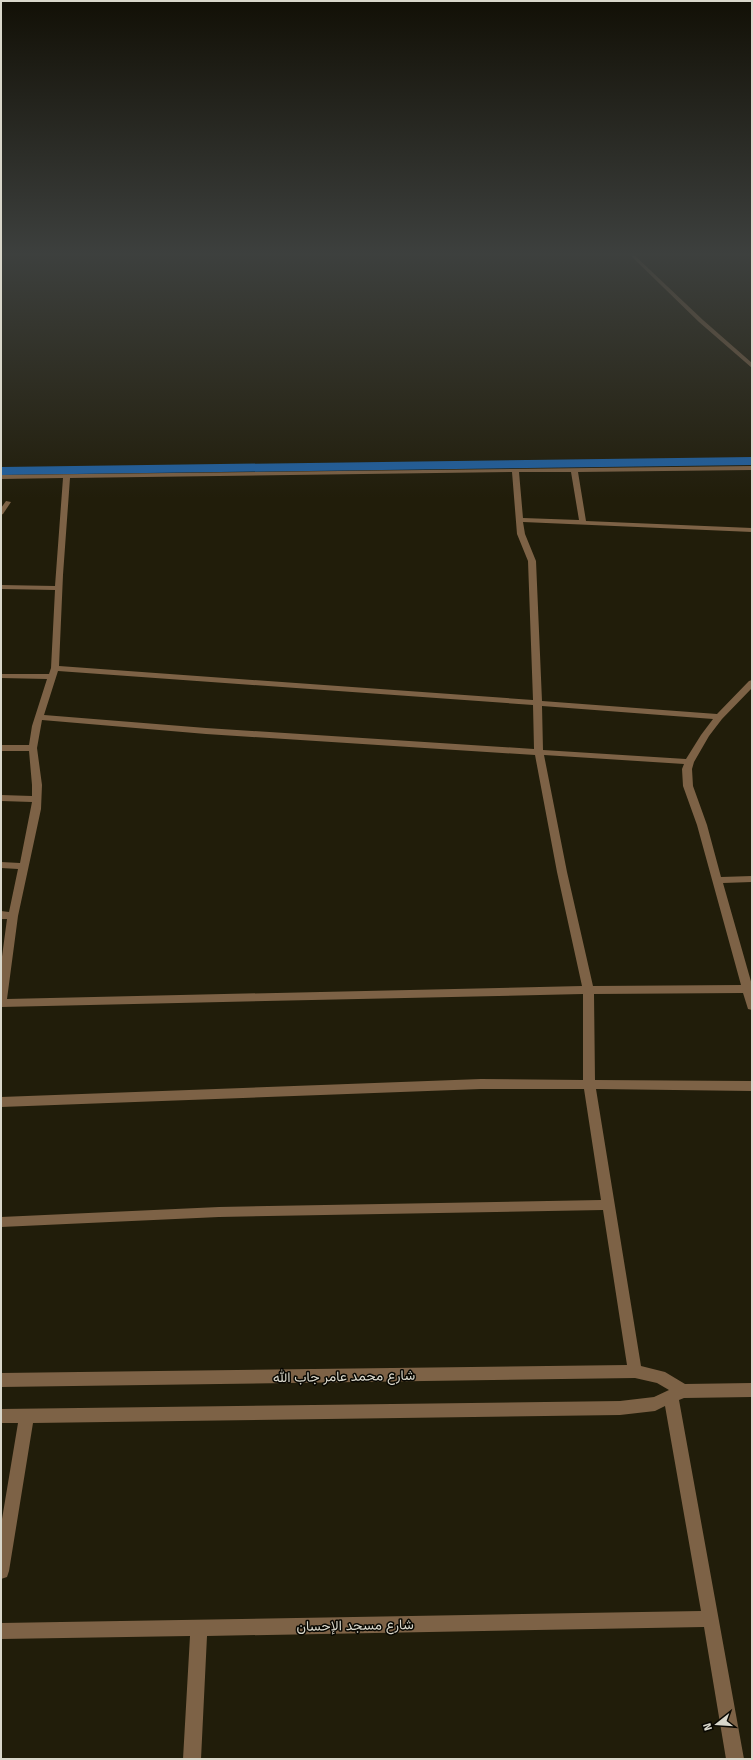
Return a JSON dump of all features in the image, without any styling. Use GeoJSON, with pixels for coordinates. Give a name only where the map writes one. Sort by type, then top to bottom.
{"type":"FeatureCollection","features":[{"type":"Feature","properties":{"kind":"street"},"geometry":{"type":"LineString","coordinates":[[716,334],[752,366]]}},
{"type":"Feature","properties":{"kind":"street"},"geometry":{"type":"LineString","coordinates":[[1,477],[752,468]]}},
{"type":"Feature","properties":{"kind":"street"},"geometry":{"type":"LineString","coordinates":[[515,470],[523,543],[532,562],[539,752],[562,872],[588,990],[590,1058],[589,1084],[635,1371]]}},
{"type":"Feature","properties":{"kind":"street"},"geometry":{"type":"LineString","coordinates":[[574,470],[583,522]]}},
{"type":"Feature","properties":{"kind":"street"},"geometry":{"type":"LineString","coordinates":[[67,476],[58,588],[55,668],[36,726],[33,748],[36,809],[13,916],[1,1003],[588,990],[750,989]]}},
{"type":"Feature","properties":{"kind":"street"},"geometry":{"type":"LineString","coordinates":[[1,513],[8,502]]}},
{"type":"Feature","properties":{"kind":"street"},"geometry":{"type":"LineString","coordinates":[[520,520],[752,530]]}},
{"type":"Feature","properties":{"kind":"street"},"geometry":{"type":"LineString","coordinates":[[1,587],[58,588]]}},
{"type":"Feature","properties":{"kind":"street"},"geometry":{"type":"LineString","coordinates":[[55,668],[335,687],[719,717]]}},
{"type":"Feature","properties":{"kind":"street"},"geometry":{"type":"LineString","coordinates":[[1,676],[51,678]]}},
{"type":"Feature","properties":{"kind":"street"},"geometry":{"type":"LineString","coordinates":[[752,683],[719,717],[705,735],[689,762],[687,769],[688,786],[702,825],[750,989],[752,1006]]}},
{"type":"Feature","properties":{"kind":"street"},"geometry":{"type":"LineString","coordinates":[[38,717],[206,731],[689,762]]}},
{"type":"Feature","properties":{"kind":"street"},"geometry":{"type":"LineString","coordinates":[[1,748],[33,748]]}},
{"type":"Feature","properties":{"kind":"street"},"geometry":{"type":"LineString","coordinates":[[1,798],[36,799]]}},
{"type":"Feature","properties":{"kind":"street"},"geometry":{"type":"LineString","coordinates":[[1,866],[24,866]]}},
{"type":"Feature","properties":{"kind":"street"},"geometry":{"type":"LineString","coordinates":[[718,880],[752,879]]}},
{"type":"Feature","properties":{"kind":"street"},"geometry":{"type":"LineString","coordinates":[[1,915],[13,916]]}},
{"type":"Feature","properties":{"kind":"street"},"geometry":{"type":"LineString","coordinates":[[1,1102],[481,1084],[752,1086]]}},
{"type":"Feature","properties":{"kind":"street"},"geometry":{"type":"LineString","coordinates":[[1,1222],[220,1212],[608,1206]]}},
{"type":"Feature","properties":{"kind":"street","name":"شارع محمد عامر جاب الله"},"geometry":{"type":"LineString","coordinates":[[1,1380],[635,1371],[660,1377],[677,1394]]}},
{"type":"Feature","properties":{"kind":"street"},"geometry":{"type":"LineString","coordinates":[[1,1416],[620,1408],[655,1404],[677,1394],[752,1390]]}},
{"type":"Feature","properties":{"kind":"street"},"geometry":{"type":"LineString","coordinates":[[677,1394],[709,1619],[735,1759]]}},
{"type":"Feature","properties":{"kind":"street"},"geometry":{"type":"LineString","coordinates":[[1,1571],[27,1416]]}},
{"type":"Feature","properties":{"kind":"street","name":"شارع مسجد الإحسان"},"geometry":{"type":"LineString","coordinates":[[1,1631],[709,1619]]}},
{"type":"Feature","properties":{"kind":"street"},"geometry":{"type":"LineString","coordinates":[[192,1759],[199,1628]]}},
{"type":"Feature","properties":{"kind":"waterway"},"geometry":{"type":"LineString","coordinates":[[1,471],[752,461]]}}]}
